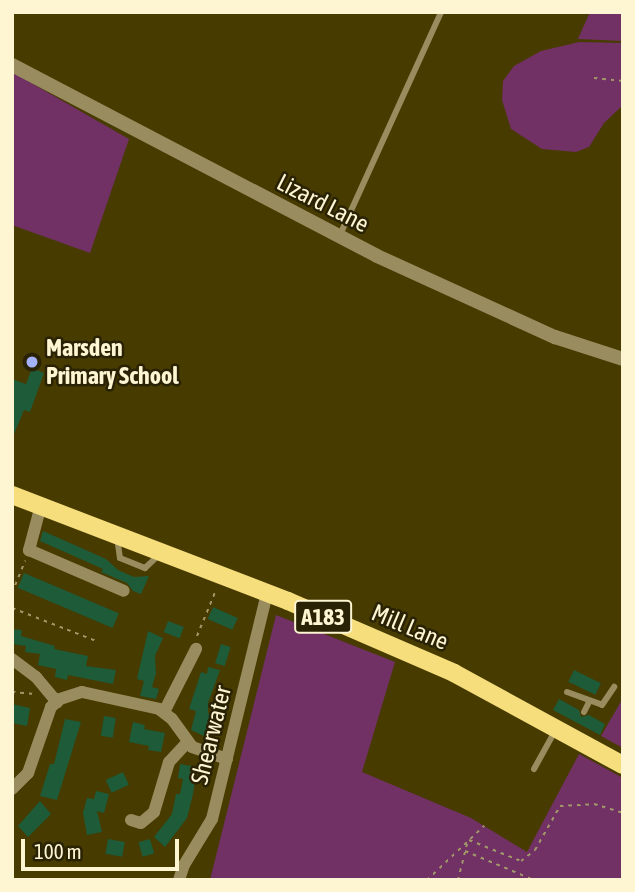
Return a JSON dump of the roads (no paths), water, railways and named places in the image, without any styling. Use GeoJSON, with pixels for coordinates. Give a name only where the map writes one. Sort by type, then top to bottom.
{"type":"FeatureCollection","features":[{"type":"Feature","properties":{"kind":"main road","name":"Mill Lane"},"geometry":{"type":"LineString","coordinates":[[12,495],[267,593],[454,673],[567,732],[623,765]]}},
{"type":"Feature","properties":{"kind":"street","name":"Lizard Lane"},"geometry":{"type":"LineString","coordinates":[[12,65],[340,237],[555,337],[623,359]]}},
{"type":"Feature","properties":{"kind":"street"},"geometry":{"type":"LineString","coordinates":[[41,505],[29,550],[124,591]]}},
{"type":"Feature","properties":{"kind":"street","name":"Shearwater"},"geometry":{"type":"LineString","coordinates":[[179,880],[189,857],[212,819],[267,593]]}},
{"type":"Feature","properties":{"kind":"street"},"geometry":{"type":"LineString","coordinates":[[164,712],[196,649]]}},
{"type":"Feature","properties":{"kind":"street"},"geometry":{"type":"LineString","coordinates":[[12,659],[36,677],[57,702]]}},
{"type":"Feature","properties":{"kind":"street"},"geometry":{"type":"LineString","coordinates":[[12,789],[28,773],[45,718],[57,702],[82,692],[164,712],[187,743],[198,750],[227,758]]}},
{"type":"Feature","properties":{"kind":"street"},"geometry":{"type":"LineString","coordinates":[[131,820],[141,823],[154,812],[169,762],[187,743]]}},
{"type":"Feature","properties":{"kind":"lane"},"geometry":{"type":"LineString","coordinates":[[340,237],[442,12]]}},
{"type":"Feature","properties":{"kind":"lane"},"geometry":{"type":"LineString","coordinates":[[567,692],[602,705],[614,687]]}},
{"type":"Feature","properties":{"kind":"lane"},"geometry":{"type":"LineString","coordinates":[[584,712],[589,702]]}},
{"type":"Feature","properties":{"kind":"lane"},"geometry":{"type":"LineString","coordinates":[[534,769],[567,732]]}},
{"type":"Feature","properties":{"kind":"place","name":"Marsden Primary School"},"geometry":{"type":"Point","coordinates":[32,362]}}]}
